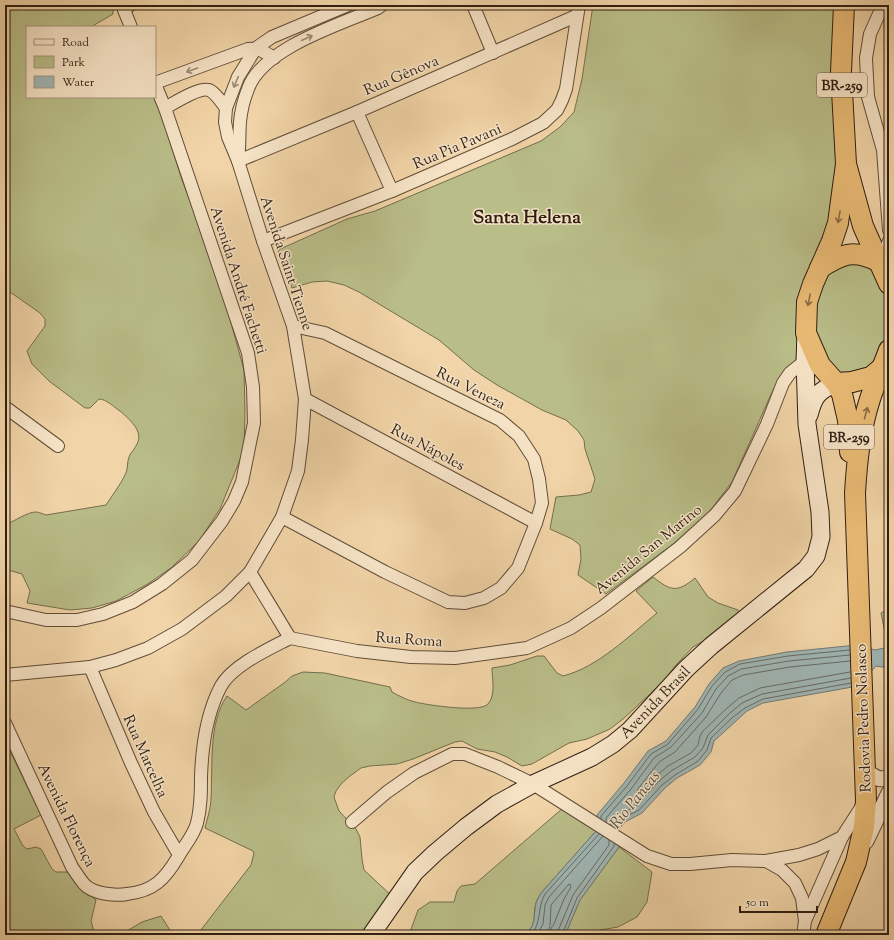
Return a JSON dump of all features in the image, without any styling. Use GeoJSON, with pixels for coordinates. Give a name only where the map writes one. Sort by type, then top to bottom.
{"type":"FeatureCollection","features":[{"type":"Feature","properties":{"kind":"highway","name":"BR-259"},"geometry":{"type":"LineString","coordinates":[[820,268],[838,223],[846,164],[841,72],[844,5]]}},
{"type":"Feature","properties":{"kind":"highway","name":"BR-259"},"geometry":{"type":"LineString","coordinates":[[846,164],[863,226],[889,284]]}},
{"type":"Feature","properties":{"kind":"highway"},"geometry":{"type":"LineString","coordinates":[[820,268],[847,254],[869,256],[878,261]]}},
{"type":"Feature","properties":{"kind":"highway","name":"Rodovia Pedro Nolasco"},"geometry":{"type":"LineString","coordinates":[[820,268],[807,302],[806,333],[820,365],[836,383],[842,394],[848,420],[855,493],[866,800],[864,827],[856,862],[826,935]]}},
{"type":"Feature","properties":{"kind":"highway"},"geometry":{"type":"LineString","coordinates":[[836,383],[852,382],[871,377],[886,359]]}},
{"type":"Feature","properties":{"kind":"highway","name":"Rodovia Pedro Nolasco"},"geometry":{"type":"LineString","coordinates":[[855,493],[861,432],[870,398],[886,359]]}},
{"type":"Feature","properties":{"kind":"main road","name":"Avenida Brasil"},"geometry":{"type":"LineString","coordinates":[[371,935],[415,872],[435,853],[497,804],[533,784],[592,757],[613,744],[630,730],[686,669],[806,570],[816,556],[821,537],[820,512],[807,424],[805,361],[806,333]]}},
{"type":"Feature","properties":{"kind":"main road","name":"Avenida Brasil"},"geometry":{"type":"LineString","coordinates":[[807,424],[813,401],[817,394],[836,383]]}},
{"type":"Feature","properties":{"kind":"street"},"geometry":{"type":"LineString","coordinates":[[156,84],[235,54],[256,48],[272,37],[348,5]]}},
{"type":"Feature","properties":{"kind":"street","name":"Avenida Saint Tienne"},"geometry":{"type":"LineString","coordinates":[[238,161],[240,122],[248,87],[256,74],[274,58],[293,45],[382,5]]}},
{"type":"Feature","properties":{"kind":"street"},"geometry":{"type":"LineString","coordinates":[[473,5],[494,53]]}},
{"type":"Feature","properties":{"kind":"street"},"geometry":{"type":"LineString","coordinates":[[883,5],[870,34],[866,58],[868,96],[883,150],[889,230]]}},
{"type":"Feature","properties":{"kind":"street"},"geometry":{"type":"LineString","coordinates":[[127,8],[131,26]]}},
{"type":"Feature","properties":{"kind":"street","name":"Rua Gênova"},"geometry":{"type":"LineString","coordinates":[[238,161],[494,53],[577,11]]}},
{"type":"Feature","properties":{"kind":"street","name":"Rua Pia Pavani"},"geometry":{"type":"LineString","coordinates":[[263,241],[392,191],[512,139],[543,123],[557,110],[566,89],[577,11]]}},
{"type":"Feature","properties":{"kind":"street"},"geometry":{"type":"LineString","coordinates":[[256,48],[274,58]]}},
{"type":"Feature","properties":{"kind":"street","name":"Avenida Saint Tienne"},"geometry":{"type":"LineString","coordinates":[[5,675],[90,667],[116,660],[148,648],[182,629],[226,596],[250,572],[282,517],[298,471],[305,399],[293,326],[263,241],[238,161],[228,137],[225,122],[226,108],[238,77],[256,48]]}},
{"type":"Feature","properties":{"kind":"street","name":"Avenida André Fachetti"},"geometry":{"type":"LineString","coordinates":[[5,611],[46,620],[77,620],[102,614],[133,602],[162,584],[192,560],[222,521],[234,501],[242,482],[254,424],[253,387],[248,353],[165,108],[156,86]]}},
{"type":"Feature","properties":{"kind":"street"},"geometry":{"type":"LineString","coordinates":[[165,108],[202,90],[210,90],[226,108]]}},
{"type":"Feature","properties":{"kind":"street"},"geometry":{"type":"LineString","coordinates":[[357,112],[392,191]]}},
{"type":"Feature","properties":{"kind":"street"},"geometry":{"type":"LineString","coordinates":[[878,261],[887,248],[889,241]]}},
{"type":"Feature","properties":{"kind":"street","name":"Rua Veneza"},"geometry":{"type":"LineString","coordinates":[[282,517],[399,579],[448,602],[465,603],[484,598],[501,588],[518,568],[536,523],[542,503],[539,479],[534,459],[519,436],[500,420],[324,333],[293,326]]}},
{"type":"Feature","properties":{"kind":"street","name":"Avenida San Marino"},"geometry":{"type":"LineString","coordinates":[[527,648],[571,628],[601,608],[680,547],[715,515],[735,491],[767,424],[783,383],[790,373],[805,361]]}},
{"type":"Feature","properties":{"kind":"street","name":"Rua Nápoles"},"geometry":{"type":"LineString","coordinates":[[305,399],[536,523]]}},
{"type":"Feature","properties":{"kind":"street"},"geometry":{"type":"LineString","coordinates":[[5,407],[58,446]]}},
{"type":"Feature","properties":{"kind":"street"},"geometry":{"type":"LineString","coordinates":[[250,572],[290,638]]}},
{"type":"Feature","properties":{"kind":"street","name":"Rua Roma"},"geometry":{"type":"LineString","coordinates":[[290,638],[357,651],[412,657],[455,658],[527,648]]}},
{"type":"Feature","properties":{"kind":"street","name":"Avenida Florença"},"geometry":{"type":"LineString","coordinates":[[5,723],[72,867],[85,885],[100,893],[120,895],[139,893],[160,882],[171,868],[197,824],[201,804],[201,777],[204,740],[211,709],[222,685],[238,667],[290,638]]}},
{"type":"Feature","properties":{"kind":"street","name":"Rua Marcelha"},"geometry":{"type":"LineString","coordinates":[[90,667],[154,812],[179,855]]}},
{"type":"Feature","properties":{"kind":"street"},"geometry":{"type":"LineString","coordinates":[[352,822],[387,792],[414,773],[452,754],[465,754],[498,767],[533,784],[646,856],[671,864],[690,864],[732,860],[766,861],[799,855],[818,849],[842,837]]}},
{"type":"Feature","properties":{"kind":"street"},"geometry":{"type":"LineString","coordinates":[[865,771],[878,779],[889,777]]}},
{"type":"Feature","properties":{"kind":"street"},"geometry":{"type":"LineString","coordinates":[[856,862],[889,792]]}},
{"type":"Feature","properties":{"kind":"street"},"geometry":{"type":"LineString","coordinates":[[805,921],[842,837],[866,800]]}},
{"type":"Feature","properties":{"kind":"street"},"geometry":{"type":"LineString","coordinates":[[766,861],[782,870],[795,883],[802,898],[805,921],[803,935]]}},
{"type":"Feature","properties":{"kind":"green space"},"geometry":{"type":"Polygon","coordinates":[[[5,5],[113,5],[113,14],[93,26],[26,26],[26,98],[156,98],[182,180],[217,272],[244,370],[245,413],[244,450],[220,509],[199,541],[171,568],[146,585],[116,601],[92,608],[70,610],[27,603],[30,591],[22,574],[5,569],[5,524],[32,512],[46,515],[106,505],[127,471],[128,461],[139,439],[139,434],[124,414],[104,400],[99,399],[90,408],[85,408],[49,381],[32,364],[27,351],[45,326],[45,319],[40,313],[10,292],[5,291],[5,5]]]}},
{"type":"Feature","properties":{"kind":"green space"},"geometry":{"type":"Polygon","coordinates":[[[593,5],[836,5],[836,147],[834,220],[805,355],[789,368],[773,390],[732,482],[709,512],[673,544],[606,594],[578,575],[581,559],[580,545],[572,539],[550,529],[556,497],[579,495],[591,492],[595,479],[585,449],[584,440],[578,431],[566,420],[542,410],[497,385],[474,370],[439,340],[359,292],[344,285],[327,281],[312,282],[292,288],[278,250],[347,219],[375,211],[541,141],[560,127],[574,112],[582,79],[593,5]]]}},
{"type":"Feature","properties":{"kind":"green space"},"geometry":{"type":"Polygon","coordinates":[[[849,257],[871,267],[884,291],[888,321],[885,347],[866,371],[850,380],[832,373],[813,323],[816,290],[827,267],[849,257]]]}},
{"type":"Feature","properties":{"kind":"green space"},"geometry":{"type":"Polygon","coordinates":[[[653,577],[665,585],[674,588],[679,588],[695,578],[708,597],[718,603],[738,610],[739,613],[730,626],[693,647],[675,666],[663,682],[610,729],[587,739],[569,743],[532,764],[522,766],[495,752],[477,749],[462,741],[455,742],[397,764],[361,768],[341,784],[334,797],[339,811],[356,829],[360,837],[364,870],[393,897],[364,935],[197,935],[251,865],[254,853],[253,851],[205,828],[211,802],[214,732],[221,707],[227,696],[246,710],[292,676],[303,672],[325,673],[390,687],[392,692],[397,695],[421,703],[453,708],[483,707],[488,704],[492,696],[492,668],[510,665],[537,656],[544,656],[557,673],[563,676],[589,666],[613,650],[657,613],[636,591],[653,577]]]}},
{"type":"Feature","properties":{"kind":"green space"},"geometry":{"type":"Polygon","coordinates":[[[889,609],[889,647],[888,647],[881,613],[889,609]]]}},
{"type":"Feature","properties":{"kind":"green space"},"geometry":{"type":"Polygon","coordinates":[[[5,741],[41,815],[14,829],[23,846],[27,849],[36,847],[41,849],[52,869],[56,872],[70,872],[83,889],[96,900],[91,921],[95,935],[5,935],[5,741]]]}},
{"type":"Feature","properties":{"kind":"green space"},"geometry":{"type":"Polygon","coordinates":[[[563,808],[596,831],[542,892],[536,903],[532,926],[525,935],[409,935],[418,910],[430,902],[454,902],[457,891],[461,886],[475,884],[563,808]]]}},
{"type":"Feature","properties":{"kind":"green space"},"geometry":{"type":"Polygon","coordinates":[[[619,847],[652,872],[647,902],[637,917],[618,927],[600,930],[592,935],[565,935],[580,900],[619,847]]]}},
{"type":"Feature","properties":{"kind":"green space"},"geometry":{"type":"Polygon","coordinates":[[[161,916],[173,935],[120,935],[142,922],[161,916]]]}},
{"type":"Feature","properties":{"kind":"water","name":"Rio Pancas"},"geometry":{"type":"Polygon","coordinates":[[[857,645],[875,650],[889,647],[889,668],[876,666],[858,686],[763,703],[747,711],[714,741],[711,752],[700,765],[677,778],[665,788],[642,813],[625,822],[618,830],[619,847],[580,900],[565,935],[525,935],[533,924],[536,903],[542,892],[596,831],[597,815],[648,751],[666,741],[695,707],[709,684],[723,668],[739,661],[787,652],[857,645]]]}},
{"type":"Feature","properties":{"kind":"district","name":"Santa Helena"},"geometry":{"type":"Point","coordinates":[527,216]}}]}
